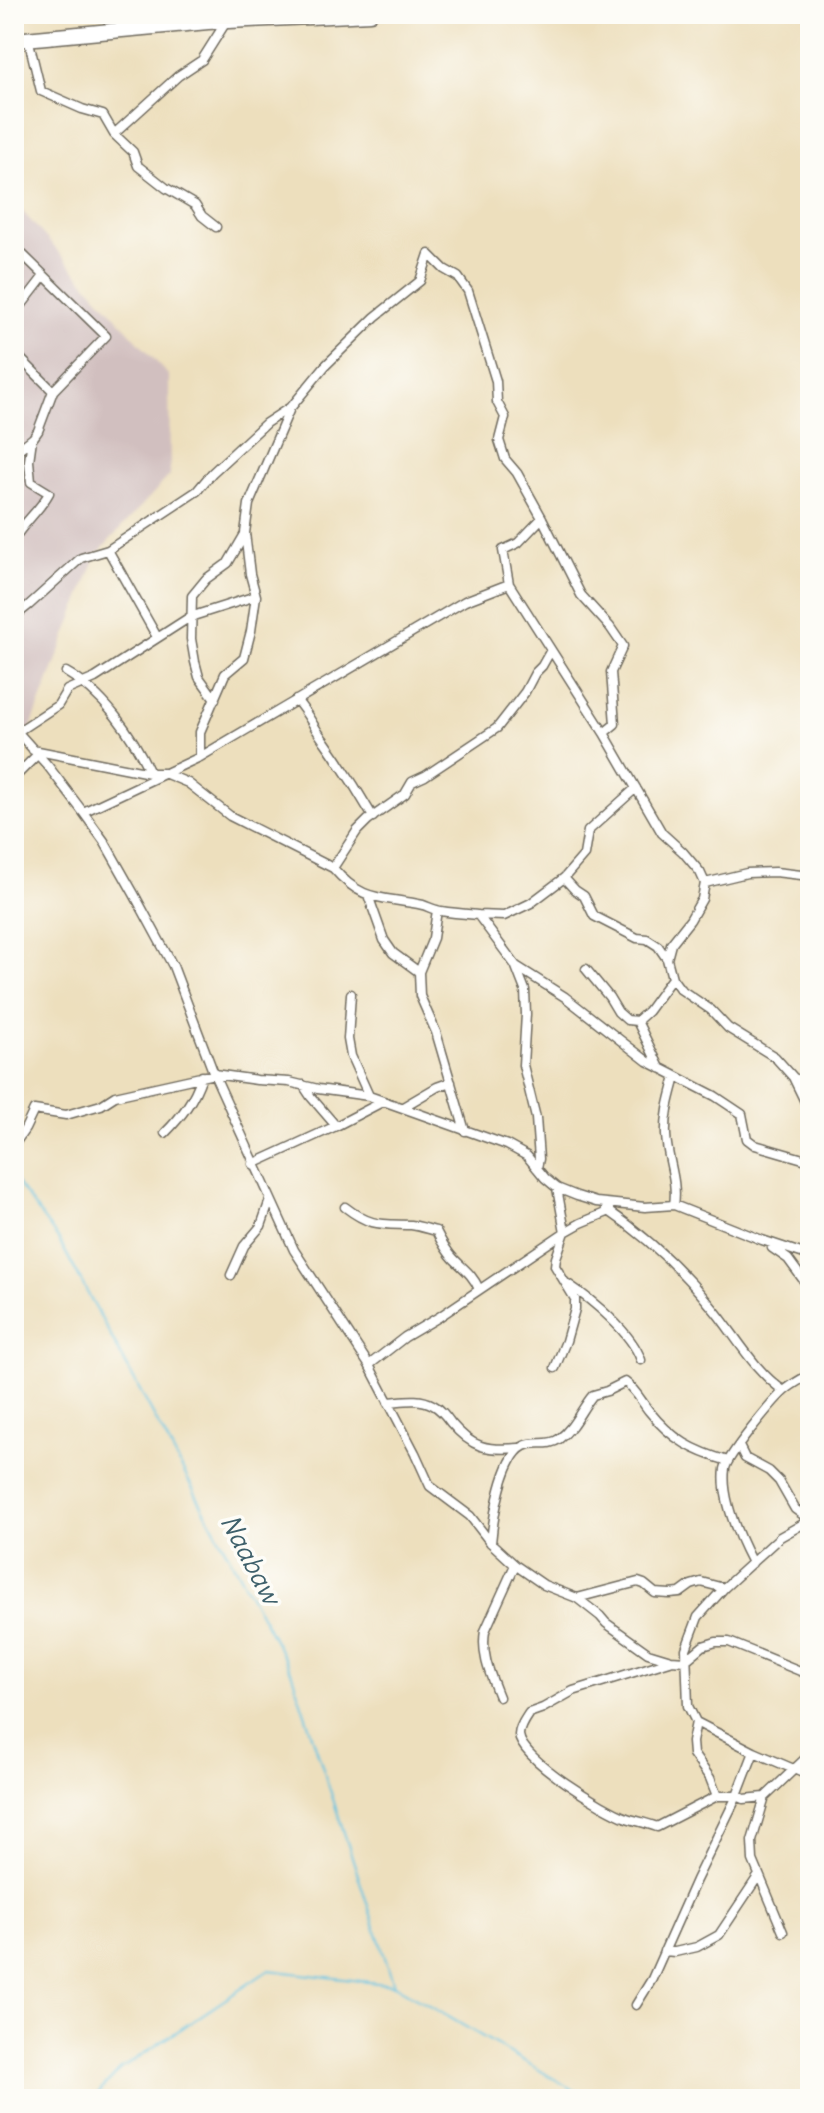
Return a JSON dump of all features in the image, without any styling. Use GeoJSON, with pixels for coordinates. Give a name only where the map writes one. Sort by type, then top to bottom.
{"type":"FeatureCollection","features":[{"type":"Feature","properties":{"kind":"highway"},"geometry":{"type":"LineString","coordinates":[[21,39],[370,14]]}},
{"type":"Feature","properties":{"kind":"street"},"geometry":{"type":"LineString","coordinates":[[114,134],[178,76],[202,60],[226,22]]}},
{"type":"Feature","properties":{"kind":"street"},"geometry":{"type":"LineString","coordinates":[[21,39],[41,91],[103,115],[114,134],[133,152],[138,166],[195,205],[202,216],[216,227]]}},
{"type":"Feature","properties":{"kind":"street"},"geometry":{"type":"LineString","coordinates":[[14,246],[106,336],[53,391],[38,431],[14,453]]}},
{"type":"Feature","properties":{"kind":"street"},"geometry":{"type":"LineString","coordinates":[[200,757],[200,732],[225,674],[244,658],[256,596],[245,533],[249,504],[292,406],[325,366],[375,317],[420,281],[429,254],[444,269],[458,277],[468,291],[496,381],[497,402],[505,417],[499,440],[505,459],[517,473],[581,595],[623,646],[611,672],[615,724],[604,733]]}},
{"type":"Feature","properties":{"kind":"street"},"geometry":{"type":"LineString","coordinates":[[14,315],[44,276]]}},
{"type":"Feature","properties":{"kind":"street"},"geometry":{"type":"LineString","coordinates":[[14,352],[53,391]]}},
{"type":"Feature","properties":{"kind":"street"},"geometry":{"type":"LineString","coordinates":[[14,617],[81,558],[108,550],[186,500],[266,423],[292,406]]}},
{"type":"Feature","properties":{"kind":"street"},"geometry":{"type":"LineString","coordinates":[[14,539],[49,493],[31,482],[29,461],[33,438]]}},
{"type":"Feature","properties":{"kind":"street"},"geometry":{"type":"LineString","coordinates":[[542,518],[518,543],[503,550],[509,584],[604,733],[662,833],[683,852],[705,883],[702,899],[671,944],[667,959]]}},
{"type":"Feature","properties":{"kind":"street"},"geometry":{"type":"LineString","coordinates":[[215,699],[199,677],[195,662],[191,639],[192,596],[206,579],[228,563],[245,533]]}},
{"type":"Feature","properties":{"kind":"street"},"geometry":{"type":"LineString","coordinates":[[108,550],[157,637]]}},
{"type":"Feature","properties":{"kind":"street"},"geometry":{"type":"LineString","coordinates":[[83,812],[200,757],[465,601],[509,584]]}},
{"type":"Feature","properties":{"kind":"street"},"geometry":{"type":"LineString","coordinates":[[256,596],[192,616],[95,678],[67,690],[58,705],[16,730],[104,841],[173,966],[214,1074],[294,1250],[369,1365],[430,1486],[470,1516],[491,1543],[515,1565],[544,1585],[577,1598],[648,1653],[685,1661],[703,1646],[729,1642],[810,1675]]}},
{"type":"Feature","properties":{"kind":"street"},"geometry":{"type":"LineString","coordinates":[[333,868],[357,831],[405,794],[412,782],[497,728],[525,692],[551,650]]}},
{"type":"Feature","properties":{"kind":"street"},"geometry":{"type":"LineString","coordinates":[[66,672],[84,682],[119,721],[150,773]]}},
{"type":"Feature","properties":{"kind":"street"},"geometry":{"type":"LineString","coordinates":[[296,700],[307,712],[373,817]]}},
{"type":"Feature","properties":{"kind":"street"},"geometry":{"type":"LineString","coordinates":[[35,753],[164,773],[188,783],[238,821],[333,868],[345,882],[368,895],[437,910],[478,915],[504,916],[531,903],[564,878],[584,855],[588,831],[636,788]]}},
{"type":"Feature","properties":{"kind":"street"},"geometry":{"type":"LineString","coordinates":[[14,778],[35,753]]}},
{"type":"Feature","properties":{"kind":"street"},"geometry":{"type":"LineString","coordinates":[[705,883],[747,873],[810,876]]}},
{"type":"Feature","properties":{"kind":"street"},"geometry":{"type":"LineString","coordinates":[[564,878],[584,896],[594,916],[658,946],[680,989],[711,1010],[728,1028],[775,1057],[810,1090]]}},
{"type":"Feature","properties":{"kind":"street"},"geometry":{"type":"LineString","coordinates":[[368,895],[384,940],[393,953],[419,972]]}},
{"type":"Feature","properties":{"kind":"street"},"geometry":{"type":"LineString","coordinates":[[437,910],[433,938],[419,972],[420,996],[436,1032],[465,1131]]}},
{"type":"Feature","properties":{"kind":"street"},"geometry":{"type":"LineString","coordinates":[[478,915],[516,966],[525,990],[523,1065],[536,1118],[537,1168]]}},
{"type":"Feature","properties":{"kind":"street"},"geometry":{"type":"LineString","coordinates":[[516,966],[565,997],[647,1061],[715,1096],[742,1114],[747,1139],[755,1145],[810,1161]]}},
{"type":"Feature","properties":{"kind":"street"},"geometry":{"type":"LineString","coordinates":[[586,969],[627,1020],[637,1021],[648,1011],[672,978]]}},
{"type":"Feature","properties":{"kind":"street"},"geometry":{"type":"LineString","coordinates":[[351,994],[348,1039],[351,1056],[369,1096]]}},
{"type":"Feature","properties":{"kind":"street"},"geometry":{"type":"LineString","coordinates":[[637,1021],[660,1069]]}},
{"type":"Feature","properties":{"kind":"street"},"geometry":{"type":"LineString","coordinates":[[14,1145],[34,1110],[66,1115],[101,1105],[115,1096],[214,1074],[369,1096],[518,1150],[557,1188],[596,1202],[610,1211],[655,1246],[711,1306],[755,1363],[784,1391]]}},
{"type":"Feature","properties":{"kind":"street"},"geometry":{"type":"LineString","coordinates":[[165,1133],[182,1116],[196,1094],[202,1076]]}},
{"type":"Feature","properties":{"kind":"street"},"geometry":{"type":"LineString","coordinates":[[674,1205],[677,1190],[666,1138],[667,1117],[676,1077]]}},
{"type":"Feature","properties":{"kind":"street"},"geometry":{"type":"LineString","coordinates":[[793,1077],[810,1112]]}},
{"type":"Feature","properties":{"kind":"street"},"geometry":{"type":"LineString","coordinates":[[403,1107],[451,1082]]}},
{"type":"Feature","properties":{"kind":"street"},"geometry":{"type":"LineString","coordinates":[[303,1085],[336,1126]]}},
{"type":"Feature","properties":{"kind":"street"},"geometry":{"type":"LineString","coordinates":[[253,1164],[384,1101]]}},
{"type":"Feature","properties":{"kind":"street"},"geometry":{"type":"LineString","coordinates":[[555,1368],[575,1309],[571,1290],[555,1266],[565,1232],[557,1188]]}},
{"type":"Feature","properties":{"kind":"street"},"geometry":{"type":"LineString","coordinates":[[231,1275],[244,1246],[261,1226],[270,1200]]}},
{"type":"Feature","properties":{"kind":"street"},"geometry":{"type":"LineString","coordinates":[[596,1202],[645,1207],[674,1205],[810,1256]]}},
{"type":"Feature","properties":{"kind":"street"},"geometry":{"type":"LineString","coordinates":[[345,1207],[375,1224],[412,1225],[436,1231],[442,1244],[473,1277],[479,1289]]}},
{"type":"Feature","properties":{"kind":"street"},"geometry":{"type":"LineString","coordinates":[[369,1365],[405,1337],[565,1232],[610,1211]]}},
{"type":"Feature","properties":{"kind":"street"},"geometry":{"type":"LineString","coordinates":[[762,1240],[788,1259],[810,1289]]}},
{"type":"Feature","properties":{"kind":"street"},"geometry":{"type":"LineString","coordinates":[[564,1281],[625,1334],[641,1360]]}},
{"type":"Feature","properties":{"kind":"street"},"geometry":{"type":"LineString","coordinates":[[752,1563],[739,1538],[728,1499],[725,1474],[728,1461],[784,1391],[810,1374]]}},
{"type":"Feature","properties":{"kind":"street"},"geometry":{"type":"LineString","coordinates":[[388,1402],[417,1400],[431,1403],[469,1441],[498,1450],[519,1448],[531,1442],[547,1444],[556,1441],[568,1431],[593,1395],[625,1382],[650,1412],[682,1442],[699,1452],[728,1461]]}},
{"type":"Feature","properties":{"kind":"street"},"geometry":{"type":"LineString","coordinates":[[739,1446],[745,1458],[769,1471],[779,1481],[795,1509],[810,1520],[780,1537],[724,1588],[698,1617],[686,1649],[688,1706],[696,1722],[810,1776]]}},
{"type":"Feature","properties":{"kind":"street"},"geometry":{"type":"LineString","coordinates":[[491,1543],[503,1483],[519,1448]]}},
{"type":"Feature","properties":{"kind":"street"},"geometry":{"type":"LineString","coordinates":[[499,1697],[484,1659],[483,1642],[515,1565]]}},
{"type":"Feature","properties":{"kind":"street"},"geometry":{"type":"LineString","coordinates":[[577,1598],[638,1582],[655,1593],[680,1593],[701,1582],[724,1588]]}},
{"type":"Feature","properties":{"kind":"street"},"geometry":{"type":"LineString","coordinates":[[671,1660],[573,1691],[529,1713],[521,1726],[519,1735],[522,1742],[549,1771],[595,1801],[627,1818],[657,1827],[717,1796],[744,1799],[765,1797]]}},
{"type":"Feature","properties":{"kind":"street"},"geometry":{"type":"LineString","coordinates":[[696,1722],[693,1754],[710,1778],[717,1796]]}},
{"type":"Feature","properties":{"kind":"street"},"geometry":{"type":"LineString","coordinates":[[783,1932],[753,1860],[752,1841],[765,1797],[807,1757],[810,1750]]}},
{"type":"Feature","properties":{"kind":"street"},"geometry":{"type":"LineString","coordinates":[[636,2005],[652,1979],[737,1796],[754,1752]]}},
{"type":"Feature","properties":{"kind":"street"},"geometry":{"type":"LineString","coordinates":[[794,1768],[810,1768]]}},
{"type":"Feature","properties":{"kind":"street"},"geometry":{"type":"LineString","coordinates":[[664,1951],[697,1947],[719,1935],[759,1875]]}},
{"type":"Feature","properties":{"kind":"shaded area"},"geometry":{"type":"Polygon","coordinates":[[[14,202],[169,376],[170,475],[97,554],[14,772],[14,202]]]}},
{"type":"Feature","properties":{"kind":"waterway","name":"Naabaw"},"geometry":{"type":"LineString","coordinates":[[14,1179],[59,1240],[291,1671],[394,1985]]}},
{"type":"Feature","properties":{"kind":"waterway"},"geometry":{"type":"LineString","coordinates":[[93,2099],[121,2069],[269,1970],[394,1985],[589,2099]]}}]}
